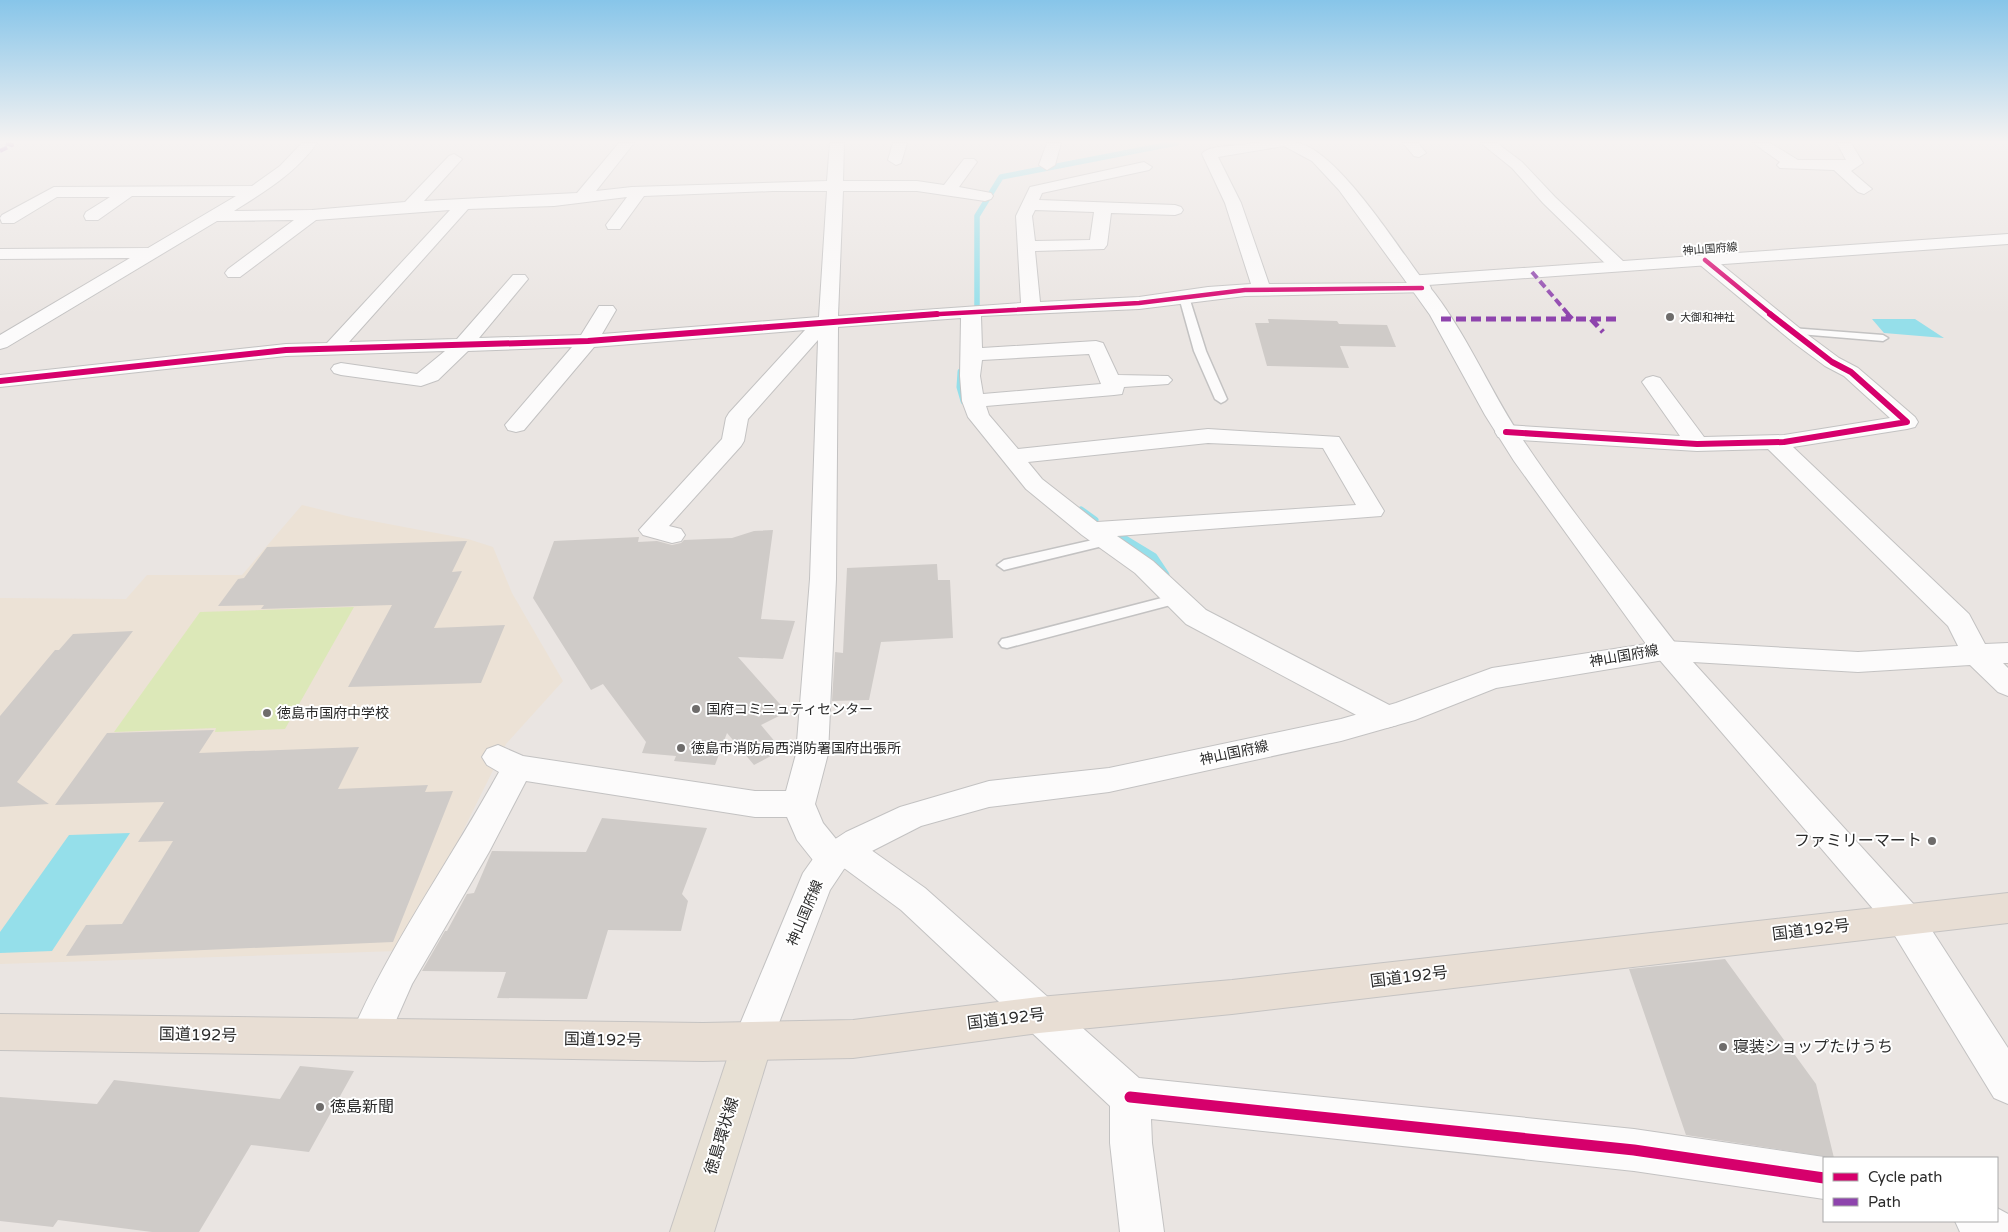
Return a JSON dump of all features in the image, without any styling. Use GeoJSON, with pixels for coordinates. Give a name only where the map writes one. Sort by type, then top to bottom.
{"type":"FeatureCollection","features":[{"type":"Feature","properties":{"kind":"highway","name":"国道192号"},"geometry":{"type":"LineString","coordinates":[[0,1032],[753,1041],[853,1039],[1039,1015],[1232,997],[2008,908]]}},
{"type":"Feature","properties":{"kind":"main road","name":"徳島環状線"},"geometry":{"type":"LineString","coordinates":[[692,1232],[753,1041]]}},
{"type":"Feature","properties":{"kind":"street"},"geometry":{"type":"LineString","coordinates":[[8,219],[40,200]]}},
{"type":"Feature","properties":{"kind":"street"},"geometry":{"type":"LineString","coordinates":[[92,216],[115,200]]}},
{"type":"Feature","properties":{"kind":"street"},"geometry":{"type":"LineString","coordinates":[[0,343],[241,200]]}},
{"type":"Feature","properties":{"kind":"street"},"geometry":{"type":"LineString","coordinates":[[409,207],[415,200]]}},
{"type":"Feature","properties":{"kind":"street"},"geometry":{"type":"LineString","coordinates":[[215,216],[312,215],[409,207],[462,206],[545,200]]}},
{"type":"Feature","properties":{"kind":"street"},"geometry":{"type":"LineString","coordinates":[[614,225],[633,200]]}},
{"type":"Feature","properties":{"kind":"street"},"geometry":{"type":"LineString","coordinates":[[834,200],[828,322],[822,598],[812,754],[799,804],[809,830],[839,854],[913,900],[1130,1097],[1634,1150],[1823,1178]]}},
{"type":"Feature","properties":{"kind":"street"},"geometry":{"type":"LineString","coordinates":[[1031,200],[1024,216],[1031,308]]}},
{"type":"Feature","properties":{"kind":"street"},"geometry":{"type":"LineString","coordinates":[[1232,200],[1240,220],[1262,290]]}},
{"type":"Feature","properties":{"kind":"street"},"geometry":{"type":"LineString","coordinates":[[1355,200],[1418,284]]}},
{"type":"Feature","properties":{"kind":"street"},"geometry":{"type":"LineString","coordinates":[[1550,200],[1618,266]]}},
{"type":"Feature","properties":{"kind":"street"},"geometry":{"type":"LineString","coordinates":[[1029,205],[1175,210]]}},
{"type":"Feature","properties":{"kind":"street"},"geometry":{"type":"LineString","coordinates":[[333,348],[462,206]]}},
{"type":"Feature","properties":{"kind":"street"},"geometry":{"type":"LineString","coordinates":[[1026,246],[1098,245],[1103,207]]}},
{"type":"Feature","properties":{"kind":"street"},"geometry":{"type":"LineString","coordinates":[[234,273],[312,215]]}},
{"type":"Feature","properties":{"kind":"street","name":"神山国府線"},"geometry":{"type":"LineString","coordinates":[[753,1041],[816,883],[839,854],[912,816],[989,794],[1109,780],[1341,730],[1386,717],[1492,678],[1666,651],[1568,521],[1506,432],[1418,284],[1618,266],[2008,239]]}},
{"type":"Feature","properties":{"kind":"street"},"geometry":{"type":"LineString","coordinates":[[0,254],[53,249],[153,253]]}},
{"type":"Feature","properties":{"kind":"street"},"geometry":{"type":"LineString","coordinates":[[230,253],[257,256]]}},
{"type":"Feature","properties":{"kind":"street"},"geometry":{"type":"LineString","coordinates":[[1506,432],[1697,444],[1774,442],[1907,422],[1851,372],[1832,362],[1791,331],[1705,260]]}},
{"type":"Feature","properties":{"kind":"street"},"geometry":{"type":"LineString","coordinates":[[341,369],[420,380],[433,373],[462,344],[519,279]]}},
{"type":"Feature","properties":{"kind":"street"},"geometry":{"type":"LineString","coordinates":[[0,381],[228,355],[333,348],[588,341],[791,327],[828,322],[971,311],[1139,304],[1208,293],[1418,284]]}},
{"type":"Feature","properties":{"kind":"street"},"geometry":{"type":"LineString","coordinates":[[516,425],[588,341],[606,310]]}},
{"type":"Feature","properties":{"kind":"street"},"geometry":{"type":"LineString","coordinates":[[971,311],[972,355],[970,376],[973,401],[979,417],[1034,484],[1099,535],[1144,567],[1196,617],[1386,717]]}},
{"type":"Feature","properties":{"kind":"street"},"geometry":{"type":"LineString","coordinates":[[672,535],[652,530],[733,441],[736,418],[811,335],[828,322]]}},
{"type":"Feature","properties":{"kind":"street"},"geometry":{"type":"LineString","coordinates":[[972,355],[1096,347],[1114,389],[973,401]]}},
{"type":"Feature","properties":{"kind":"street"},"geometry":{"type":"LineString","coordinates":[[1110,380],[1162,380]]}},
{"type":"Feature","properties":{"kind":"street"},"geometry":{"type":"LineString","coordinates":[[1653,382],[1697,444]]}},
{"type":"Feature","properties":{"kind":"street"},"geometry":{"type":"LineString","coordinates":[[1012,457],[1208,436],[1331,442],[1372,510],[1099,535]]}},
{"type":"Feature","properties":{"kind":"street"},"geometry":{"type":"LineString","coordinates":[[1774,442],[1959,620],[1976,654],[2008,685]]}},
{"type":"Feature","properties":{"kind":"street"},"geometry":{"type":"LineString","coordinates":[[1666,651],[1858,662],[2008,653]]}},
{"type":"Feature","properties":{"kind":"street"},"geometry":{"type":"LineString","coordinates":[[1666,651],[1905,920],[2008,1084]]}},
{"type":"Feature","properties":{"kind":"street"},"geometry":{"type":"LineString","coordinates":[[369,1037],[399,973],[477,842],[507,762],[755,804],[799,804]]}},
{"type":"Feature","properties":{"kind":"street"},"geometry":{"type":"LineString","coordinates":[[1130,1097],[1131,1143],[1142,1232]]}},
{"type":"Feature","properties":{"kind":"street"},"geometry":{"type":"LineString","coordinates":[[1979,1222],[1997,1232]]}},
{"type":"Feature","properties":{"kind":"lane"},"geometry":{"type":"LineString","coordinates":[[1184,298],[1200,351],[1221,399]]}},
{"type":"Feature","properties":{"kind":"lane"},"geometry":{"type":"LineString","coordinates":[[1791,331],[1883,338]]}},
{"type":"Feature","properties":{"kind":"lane"},"geometry":{"type":"LineString","coordinates":[[1004,565],[1099,535]]}},
{"type":"Feature","properties":{"kind":"lane"},"geometry":{"type":"LineString","coordinates":[[1007,643],[1177,599]]}},
{"type":"Feature","properties":{"kind":"shaded area","name":"徳島市国府中学校"},"geometry":{"type":"Polygon","coordinates":[[[302,505],[351,517],[468,539],[493,547],[512,593],[563,681],[506,744],[456,845],[398,951],[0,964],[0,598],[126,599],[147,575],[242,575],[302,505]]]}},
{"type":"Feature","properties":{"kind":"green space"},"geometry":{"type":"Polygon","coordinates":[[[354,607],[285,729],[215,732],[216,728],[114,732],[200,612],[354,607]]]}},
{"type":"Feature","properties":{"kind":"water"},"geometry":{"type":"Polygon","coordinates":[[[1872,319],[1915,319],[1944,338],[1884,333],[1872,319]]]}},
{"type":"Feature","properties":{"kind":"water"},"geometry":{"type":"Polygon","coordinates":[[[130,833],[52,951],[0,953],[0,932],[69,835],[130,833]]]}},
{"type":"Feature","properties":{"kind":"building"},"geometry":{"type":"Polygon","coordinates":[[[1268,319],[1387,325],[1396,347],[1340,346],[1349,368],[1267,366],[1255,323],[1269,323],[1268,319]]]}},
{"type":"Feature","properties":{"kind":"building"},"geometry":{"type":"Polygon","coordinates":[[[773,530],[761,619],[795,621],[783,659],[738,657],[787,712],[761,725],[782,750],[754,765],[727,733],[715,765],[674,761],[676,756],[642,753],[646,742],[603,684],[591,690],[533,598],[554,541],[639,537],[638,542],[657,541],[672,545],[681,543],[684,540],[732,538],[754,531],[773,530]]]}},
{"type":"Feature","properties":{"kind":"building"},"geometry":{"type":"Polygon","coordinates":[[[467,541],[452,572],[462,571],[434,628],[505,625],[481,683],[348,687],[392,605],[261,609],[264,605],[218,606],[238,579],[244,578],[267,547],[467,541]]]}},
{"type":"Feature","properties":{"kind":"building"},"geometry":{"type":"Polygon","coordinates":[[[937,564],[938,580],[950,580],[953,638],[881,642],[869,700],[832,701],[835,652],[843,653],[847,568],[937,564]]]}},
{"type":"Feature","properties":{"kind":"building"},"geometry":{"type":"Polygon","coordinates":[[[133,631],[17,782],[49,804],[0,807],[0,716],[55,650],[59,650],[73,634],[133,631]]]}},
{"type":"Feature","properties":{"kind":"building"},"geometry":{"type":"Polygon","coordinates":[[[214,730],[199,753],[359,747],[338,789],[428,785],[425,792],[453,791],[393,942],[66,956],[86,925],[122,924],[173,841],[138,842],[164,802],[55,805],[107,733],[214,730]]]}},
{"type":"Feature","properties":{"kind":"building"},"geometry":{"type":"Polygon","coordinates":[[[602,818],[707,828],[682,894],[688,901],[681,931],[608,930],[587,999],[497,998],[506,972],[422,971],[467,894],[474,893],[492,851],[586,852],[602,818]]]}},
{"type":"Feature","properties":{"kind":"building","name":"寝装ショップたけうち"},"geometry":{"type":"Polygon","coordinates":[[[1725,959],[1816,1084],[1834,1157],[1686,1135],[1629,969],[1725,959]]]}},
{"type":"Feature","properties":{"kind":"building"},"geometry":{"type":"Polygon","coordinates":[[[300,1066],[354,1071],[309,1152],[251,1145],[199,1232],[152,1232],[58,1220],[53,1227],[0,1221],[0,1097],[97,1104],[114,1080],[280,1099],[300,1066]]]}},
{"type":"Feature","properties":{"kind":"waterway"},"geometry":{"type":"LineString","coordinates":[[977,307],[977,216],[987,200]]}},
{"type":"Feature","properties":{"kind":"waterway"},"geometry":{"type":"LineString","coordinates":[[961,372],[960,387],[964,401]]}},
{"type":"Feature","properties":{"kind":"waterway"},"geometry":{"type":"LineString","coordinates":[[1081,510],[1095,520]]}},
{"type":"Feature","properties":{"kind":"waterway"},"geometry":{"type":"LineString","coordinates":[[1121,537],[1127,541]]}},
{"type":"Feature","properties":{"kind":"waterway"},"geometry":{"type":"LineString","coordinates":[[1125,540],[1153,557],[1165,575]]}},
{"type":"Feature","properties":{"kind":"marked path"},"geometry":{"type":"LineString","coordinates":[[1532,272],[1572,319]]}},
{"type":"Feature","properties":{"kind":"marked path"},"geometry":{"type":"LineString","coordinates":[[1441,319],[1621,319]]}},
{"type":"Feature","properties":{"kind":"marked path"},"geometry":{"type":"LineString","coordinates":[[1591,319],[1603,332]]}},
{"type":"Feature","properties":{"kind":"cycle path"},"geometry":{"type":"LineString","coordinates":[[1506,432],[1697,444],[1784,442],[1907,422],[1851,372],[1832,362],[1801,339],[1705,260]]}},
{"type":"Feature","properties":{"kind":"cycle path"},"geometry":{"type":"LineString","coordinates":[[0,381],[286,350],[588,341],[971,311],[1139,303],[1208,293],[1245,290],[1422,288]]}},
{"type":"Feature","properties":{"kind":"cycle path"},"geometry":{"type":"LineString","coordinates":[[1130,1097],[1634,1150],[1823,1178]]}},
{"type":"Feature","properties":{"kind":"place","name":"大御和神社"},"geometry":{"type":"Point","coordinates":[1670,317]}},
{"type":"Feature","properties":{"kind":"place","name":"国府コミニュティセンター"},"geometry":{"type":"Point","coordinates":[696,709]}},
{"type":"Feature","properties":{"kind":"place","name":"徳島市国府中学校"},"geometry":{"type":"Point","coordinates":[267,713]}},
{"type":"Feature","properties":{"kind":"place","name":"徳島市消防局西消防署国府出張所"},"geometry":{"type":"Point","coordinates":[681,748]}},
{"type":"Feature","properties":{"kind":"place","name":"ファミリーマート"},"geometry":{"type":"Point","coordinates":[1932,841]}},
{"type":"Feature","properties":{"kind":"place","name":"寝装ショップたけうち"},"geometry":{"type":"Point","coordinates":[1723,1047]}},
{"type":"Feature","properties":{"kind":"place","name":"徳島新聞"},"geometry":{"type":"Point","coordinates":[320,1107]}}]}
